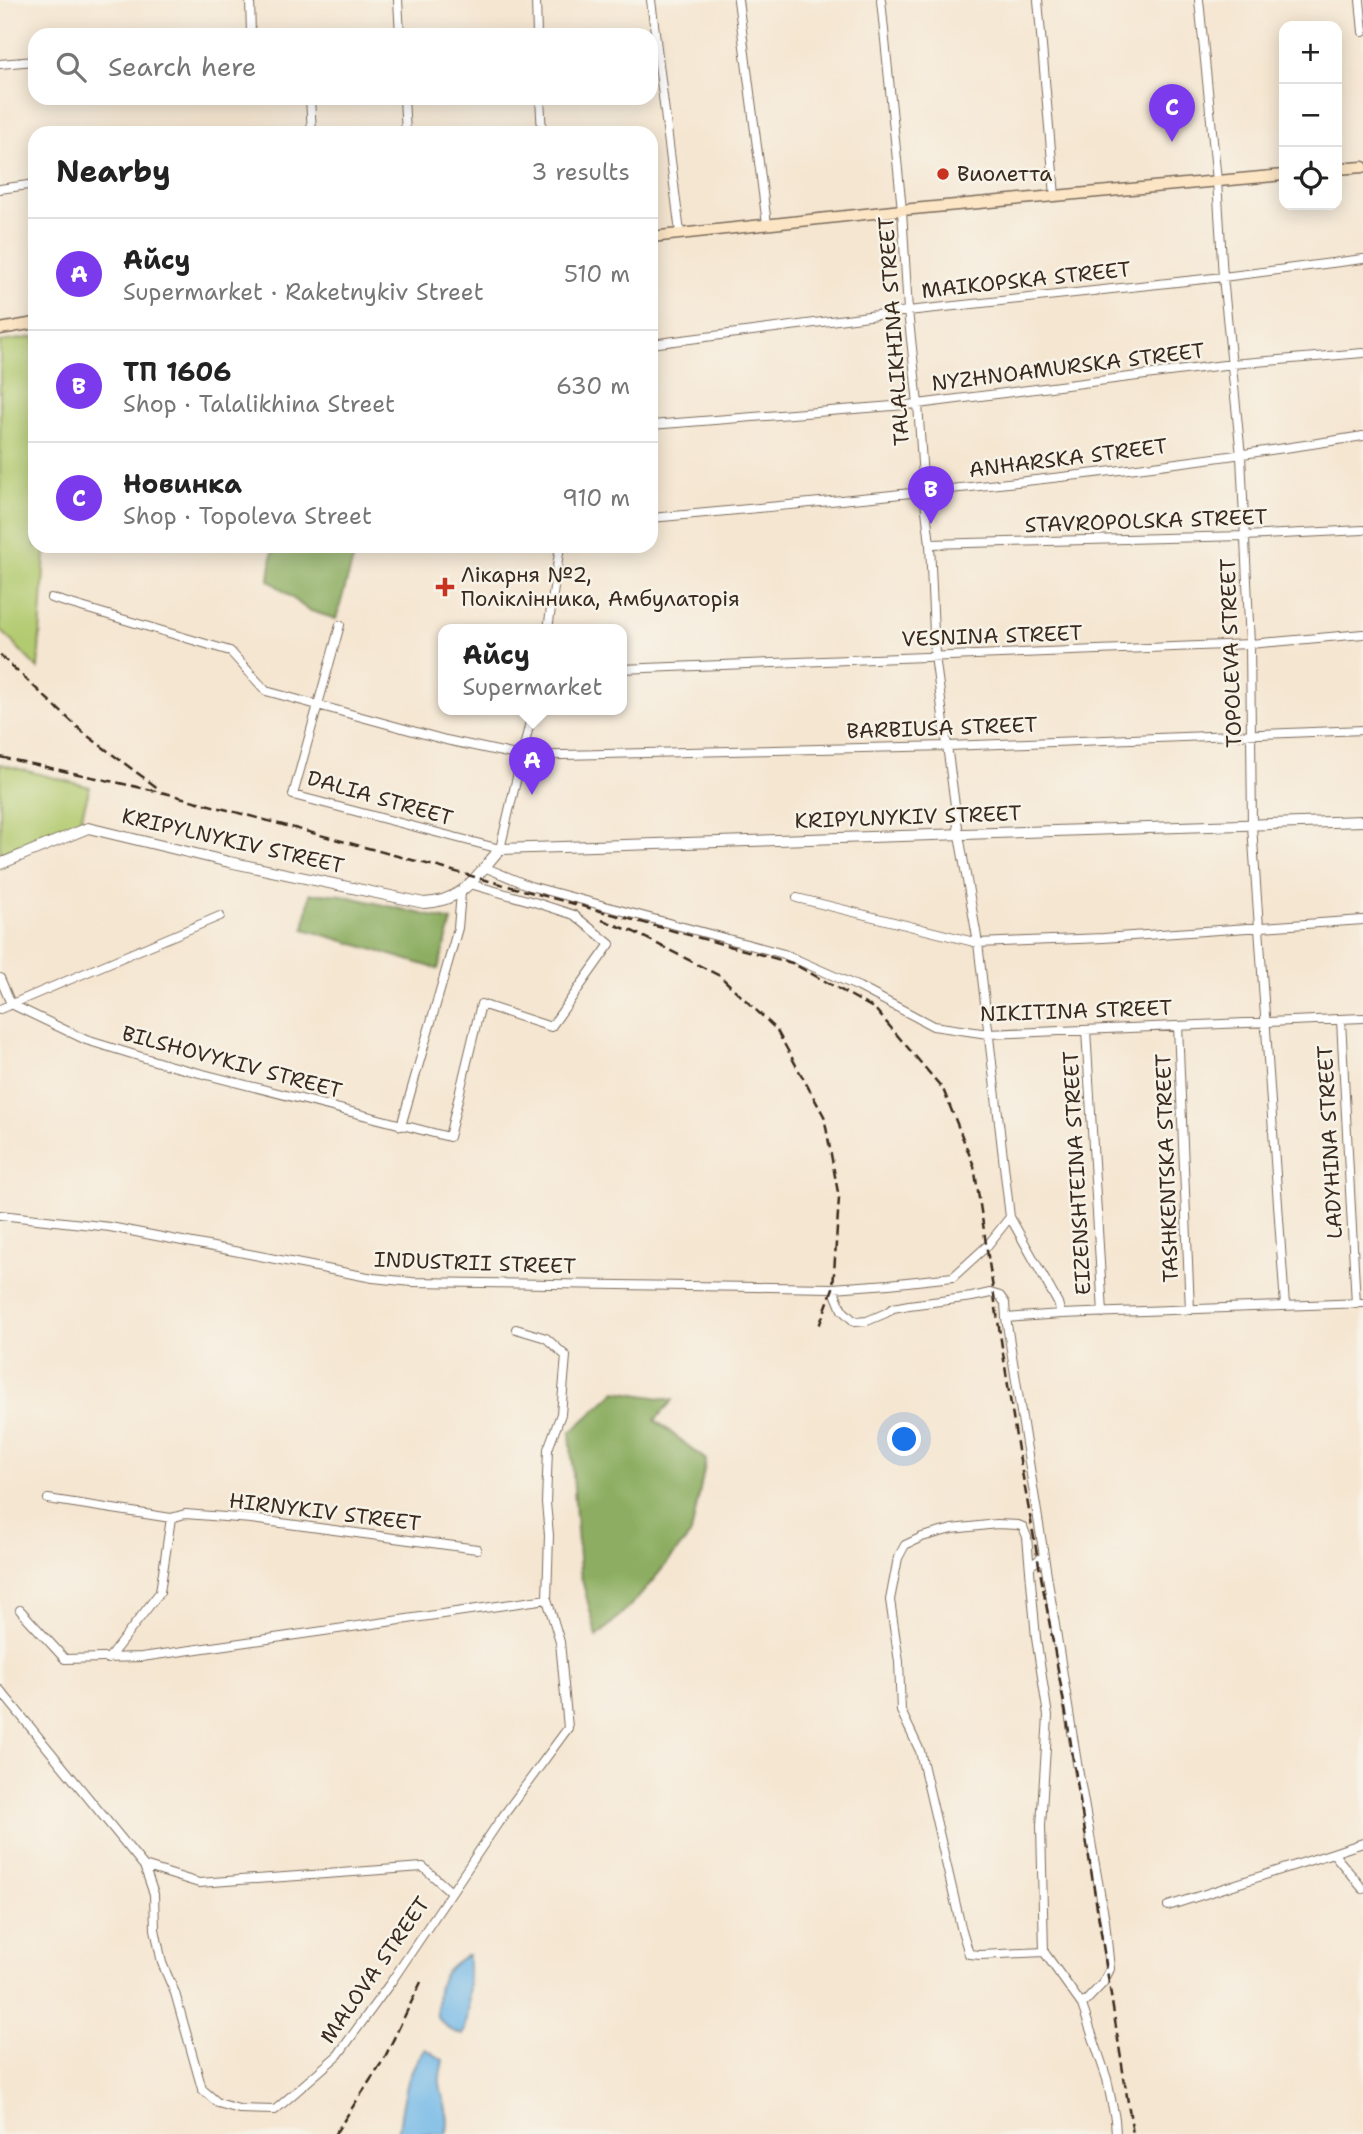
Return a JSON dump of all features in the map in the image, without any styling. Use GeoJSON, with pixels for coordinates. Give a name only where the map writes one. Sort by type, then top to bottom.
{"type":"FeatureCollection","features":[{"type":"Feature","properties":{"kind":"main road"},"geometry":{"type":"LineString","coordinates":[[1342,169],[1363,167]]}},
{"type":"Feature","properties":{"kind":"main road"},"geometry":{"type":"LineString","coordinates":[[658,236],[902,210],[1279,175]]}},
{"type":"Feature","properties":{"kind":"main road"},"geometry":{"type":"LineString","coordinates":[[0,328],[28,324]]}},
{"type":"Feature","properties":{"kind":"street"},"geometry":{"type":"LineString","coordinates":[[250,0],[251,28]]}},
{"type":"Feature","properties":{"kind":"street"},"geometry":{"type":"LineString","coordinates":[[398,0],[400,28]]}},
{"type":"Feature","properties":{"kind":"street"},"geometry":{"type":"LineString","coordinates":[[536,0],[537,28]]}},
{"type":"Feature","properties":{"kind":"street"},"geometry":{"type":"LineString","coordinates":[[651,0],[654,28]]}},
{"type":"Feature","properties":{"kind":"street"},"geometry":{"type":"LineString","coordinates":[[737,0],[766,224]]}},
{"type":"Feature","properties":{"kind":"street","name":"TALALIKHINA STREET"},"geometry":{"type":"LineString","coordinates":[[881,0],[902,210],[923,493],[930,544],[935,656],[958,835],[978,943],[1010,1217]]}},
{"type":"Feature","properties":{"kind":"street"},"geometry":{"type":"LineString","coordinates":[[1038,0],[1055,196]]}},
{"type":"Feature","properties":{"kind":"street","name":"TOPOLEVA STREET"},"geometry":{"type":"LineString","coordinates":[[1199,0],[1241,456],[1250,644],[1252,826],[1285,1306]]}},
{"type":"Feature","properties":{"kind":"street"},"geometry":{"type":"LineString","coordinates":[[1360,0],[1363,32]]}},
{"type":"Feature","properties":{"kind":"street"},"geometry":{"type":"LineString","coordinates":[[658,56],[680,233]]}},
{"type":"Feature","properties":{"kind":"street"},"geometry":{"type":"LineString","coordinates":[[0,64],[28,62]]}},
{"type":"Feature","properties":{"kind":"street"},"geometry":{"type":"LineString","coordinates":[[310,105],[312,126]]}},
{"type":"Feature","properties":{"kind":"street"},"geometry":{"type":"LineString","coordinates":[[404,105],[406,126]]}},
{"type":"Feature","properties":{"kind":"street"},"geometry":{"type":"LineString","coordinates":[[540,105],[542,126]]}},
{"type":"Feature","properties":{"kind":"street"},"geometry":{"type":"LineString","coordinates":[[0,189],[28,185]]}},
{"type":"Feature","properties":{"kind":"street","name":"MAIKOPSKA STREET"},"geometry":{"type":"LineString","coordinates":[[658,343],[908,310],[1363,260]]}},
{"type":"Feature","properties":{"kind":"street","name":"NYZHNOAMURSKA STREET"},"geometry":{"type":"LineString","coordinates":[[658,424],[918,404],[1232,364],[1363,353]]}},
{"type":"Feature","properties":{"kind":"street","name":"ANHARSKA STREET"},"geometry":{"type":"LineString","coordinates":[[658,516],[923,493],[1241,456],[1363,436]]}},
{"type":"Feature","properties":{"kind":"street","name":"STAVROPOLSKA STREET"},"geometry":{"type":"LineString","coordinates":[[930,544],[1244,536],[1363,530]]}},
{"type":"Feature","properties":{"kind":"street"},"geometry":{"type":"LineString","coordinates":[[549,624],[558,553]]}},
{"type":"Feature","properties":{"kind":"street"},"geometry":{"type":"LineString","coordinates":[[51,598],[230,651],[266,691],[446,740],[522,756]]}},
{"type":"Feature","properties":{"kind":"street","name":"DALIA STREET"},"geometry":{"type":"LineString","coordinates":[[340,625],[293,795],[500,849]]}},
{"type":"Feature","properties":{"kind":"street","name":"VESNINA STREET"},"geometry":{"type":"LineString","coordinates":[[627,669],[1250,644],[1363,634]]}},
{"type":"Feature","properties":{"kind":"street"},"geometry":{"type":"LineString","coordinates":[[500,849],[532,715]]}},
{"type":"Feature","properties":{"kind":"street","name":"BARBIUSA STREET"},"geometry":{"type":"LineString","coordinates":[[522,756],[948,746],[1363,730]]}},
{"type":"Feature","properties":{"kind":"street","name":"KRIPYLNYKIV STREET"},"geometry":{"type":"LineString","coordinates":[[0,864],[88,828],[229,862],[424,903],[439,902],[461,893],[500,849],[1363,821]]}},
{"type":"Feature","properties":{"kind":"street","name":"NIKITINA STREET"},"geometry":{"type":"LineString","coordinates":[[484,867],[530,886],[784,954],[859,987],[933,1026],[988,1034],[1363,1018]]}},
{"type":"Feature","properties":{"kind":"street","name":"BILSHOVYKIV STREET"},"geometry":{"type":"LineString","coordinates":[[11,1004],[86,1040],[168,1065],[449,1137],[481,1004],[551,1027],[610,944],[574,915],[470,884]]}},
{"type":"Feature","properties":{"kind":"street"},"geometry":{"type":"LineString","coordinates":[[401,1126],[458,928],[461,893]]}},
{"type":"Feature","properties":{"kind":"street"},"geometry":{"type":"LineString","coordinates":[[797,898],[978,943],[1102,939],[1363,920]]}},
{"type":"Feature","properties":{"kind":"street"},"geometry":{"type":"LineString","coordinates":[[0,1009],[220,916]]}},
{"type":"Feature","properties":{"kind":"street"},"geometry":{"type":"LineString","coordinates":[[0,978],[11,1004]]}},
{"type":"Feature","properties":{"kind":"street","name":"LADYHINA STREET"},"geometry":{"type":"LineString","coordinates":[[1341,1020],[1360,1303]]}},
{"type":"Feature","properties":{"kind":"street","name":"TASHKENTSKA STREET"},"geometry":{"type":"LineString","coordinates":[[1178,1026],[1190,1310]]}},
{"type":"Feature","properties":{"kind":"street","name":"EIZENSHTEINA STREET"},"geometry":{"type":"LineString","coordinates":[[1086,1030],[1103,1313]]}},
{"type":"Feature","properties":{"kind":"street","name":"INDUSTRII STREET"},"geometry":{"type":"LineString","coordinates":[[0,1215],[110,1227],[373,1278],[412,1283],[832,1288],[953,1277],[987,1246],[1010,1217]]}},
{"type":"Feature","properties":{"kind":"street"},"geometry":{"type":"LineString","coordinates":[[1010,1217],[1058,1303],[1061,1314]]}},
{"type":"Feature","properties":{"kind":"street"},"geometry":{"type":"LineString","coordinates":[[832,1288],[842,1310],[855,1322],[867,1321],[901,1306],[990,1293],[1000,1296],[1005,1303],[1077,1763],[1105,1921],[1110,1969],[1103,1983],[1082,2005]]}},
{"type":"Feature","properties":{"kind":"street"},"geometry":{"type":"LineString","coordinates":[[1006,1318],[1360,1303]]}},
{"type":"Feature","properties":{"kind":"street","name":"MALOVA STREET"},"geometry":{"type":"LineString","coordinates":[[0,1690],[144,1866],[154,1894],[155,1929],[162,1963],[175,1993],[202,2089],[218,2104],[239,2109],[275,2110],[338,2055],[391,1982],[498,1823],[568,1728],[560,1642],[547,1599],[549,1535],[546,1503],[548,1449],[561,1414],[566,1356],[546,1338],[516,1329]]}},
{"type":"Feature","properties":{"kind":"street","name":"HIRNYKIV STREET"},"geometry":{"type":"LineString","coordinates":[[48,1499],[170,1518],[185,1514],[251,1519],[477,1549]]}},
{"type":"Feature","properties":{"kind":"street"},"geometry":{"type":"LineString","coordinates":[[107,1659],[160,1592],[170,1518]]}},
{"type":"Feature","properties":{"kind":"street"},"geometry":{"type":"LineString","coordinates":[[1044,1952],[969,1954],[920,1751],[901,1711],[899,1662],[890,1600],[898,1558],[905,1545],[952,1529],[997,1524],[1018,1525],[1023,1528],[1027,1537],[1036,1638],[1048,1716],[1041,1826],[1044,1952],[1082,2005],[1107,2079],[1116,2134]]}},
{"type":"Feature","properties":{"kind":"street"},"geometry":{"type":"LineString","coordinates":[[1030,1566],[1044,1556]]}},
{"type":"Feature","properties":{"kind":"street"},"geometry":{"type":"LineString","coordinates":[[20,1610],[65,1659],[107,1659],[258,1642],[547,1599]]}},
{"type":"Feature","properties":{"kind":"street"},"geometry":{"type":"LineString","coordinates":[[1168,1906],[1363,1843]]}},
{"type":"Feature","properties":{"kind":"street"},"geometry":{"type":"LineString","coordinates":[[1333,1853],[1363,1889]]}},
{"type":"Feature","properties":{"kind":"street","name":"MALOVA STREET"},"geometry":{"type":"LineString","coordinates":[[144,1866],[199,1883],[423,1867],[451,1892]]}},
{"type":"Feature","properties":{"kind":"green space"},"geometry":{"type":"Polygon","coordinates":[[[28,338],[28,553],[45,553],[38,669],[0,629],[0,342],[28,338]]]}},
{"type":"Feature","properties":{"kind":"green space"},"geometry":{"type":"Polygon","coordinates":[[[272,553],[355,553],[336,619],[308,610],[269,580],[272,553]]]}},
{"type":"Feature","properties":{"kind":"green space"},"geometry":{"type":"Polygon","coordinates":[[[0,764],[90,787],[80,822],[0,853],[0,764]]]}},
{"type":"Feature","properties":{"kind":"green space"},"geometry":{"type":"Polygon","coordinates":[[[310,894],[337,894],[452,921],[438,969],[304,929],[310,894]]]}},
{"type":"Feature","properties":{"kind":"green space"},"geometry":{"type":"Polygon","coordinates":[[[616,1391],[673,1400],[655,1420],[706,1460],[691,1534],[639,1597],[597,1637],[580,1572],[570,1433],[616,1391]]]}},
{"type":"Feature","properties":{"kind":"water"},"geometry":{"type":"Polygon","coordinates":[[[468,1955],[469,2006],[463,2035],[450,2030],[437,2017],[437,1996],[445,1973],[468,1955]]]}},
{"type":"Feature","properties":{"kind":"water"},"geometry":{"type":"Polygon","coordinates":[[[426,2049],[443,2060],[440,2080],[448,2128],[446,2134],[398,2134],[409,2078],[413,2067],[426,2049]]]}},
{"type":"Feature","properties":{"kind":"railway"},"geometry":{"type":"LineString","coordinates":[[0,655],[85,734],[159,789]]}},
{"type":"Feature","properties":{"kind":"railway"},"geometry":{"type":"LineString","coordinates":[[0,757],[165,793],[792,963],[875,1009],[943,1089],[974,1166],[1018,1450],[1067,1719],[1133,2134]]}},
{"type":"Feature","properties":{"kind":"railway"},"geometry":{"type":"LineString","coordinates":[[602,920],[634,932],[720,976],[776,1029],[824,1116],[839,1198],[833,1288],[818,1329]]}},
{"type":"Feature","properties":{"kind":"railway"},"geometry":{"type":"LineString","coordinates":[[335,2134],[384,2059],[421,1982]]}},
{"type":"Feature","properties":{"kind":"place","name":"Новинка"},"geometry":{"type":"Point","coordinates":[1172,142]}},
{"type":"Feature","properties":{"kind":"place","name":"Виолетта"},"geometry":{"type":"Point","coordinates":[943,174]}},
{"type":"Feature","properties":{"kind":"place","name":"ТП 1606"},"geometry":{"type":"Point","coordinates":[931,524]}},
{"type":"Feature","properties":{"kind":"place","name":"Лікарня №2, Поліклінника, Амбулаторія"},"geometry":{"type":"Point","coordinates":[445,587]}},
{"type":"Feature","properties":{"kind":"place","name":"Айсу"},"geometry":{"type":"Point","coordinates":[532,795]}}]}
